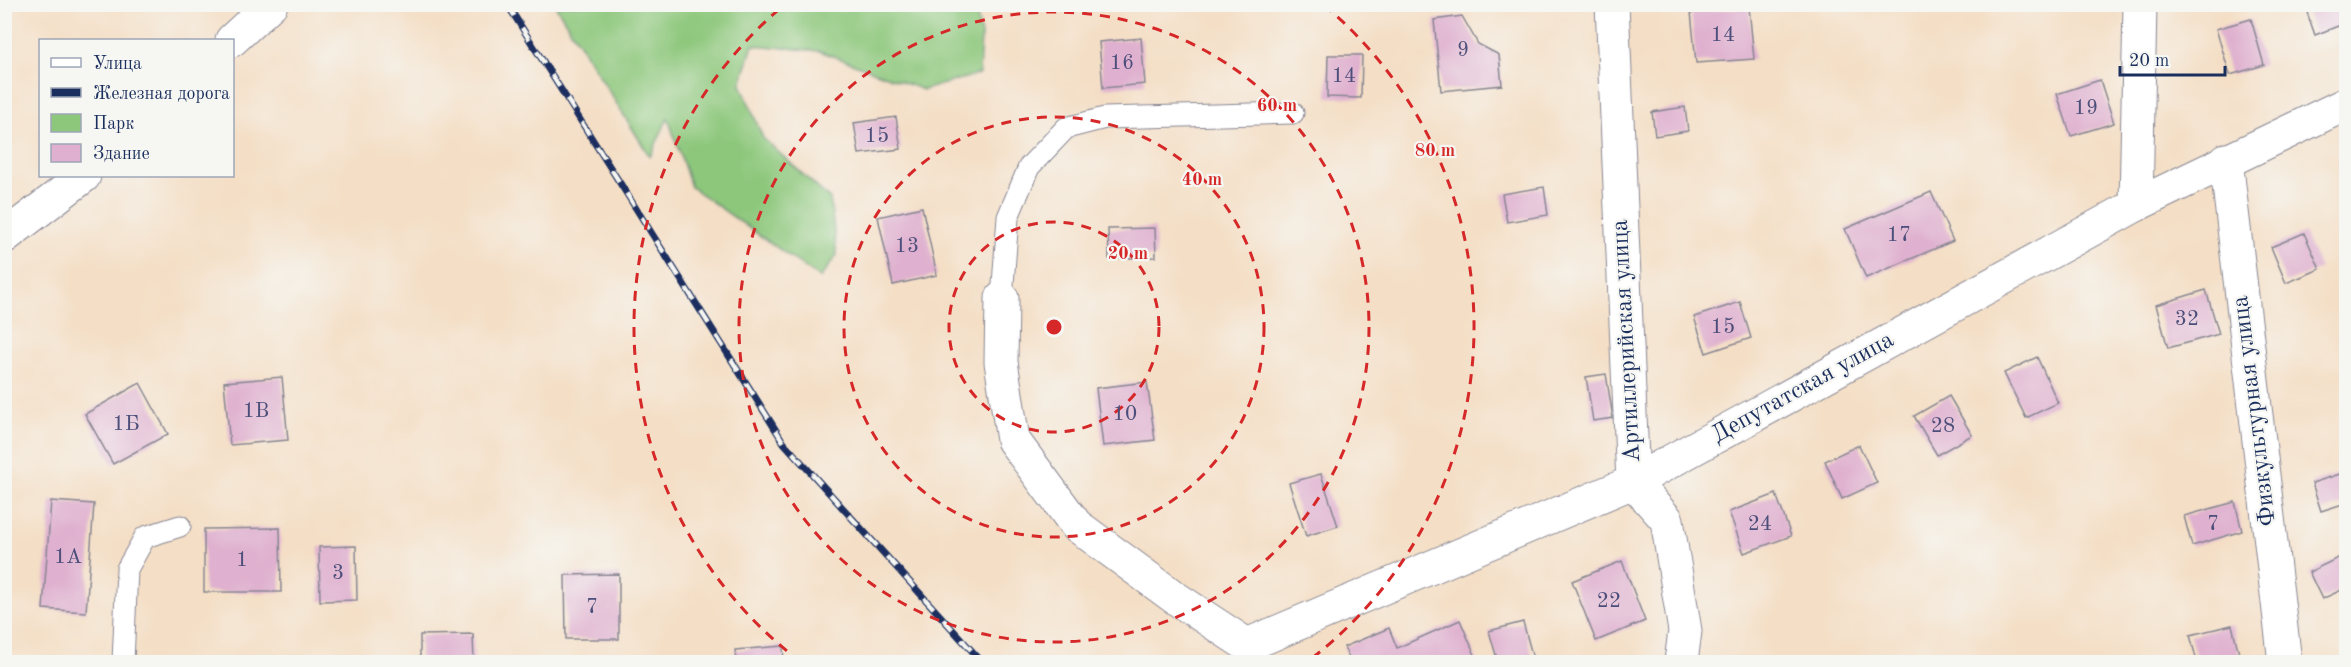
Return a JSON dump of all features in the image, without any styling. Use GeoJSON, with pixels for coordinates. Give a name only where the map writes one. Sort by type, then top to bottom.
{"type":"FeatureCollection","features":[{"type":"Feature","properties":{"kind":"street"},"geometry":{"type":"LineString","coordinates":[[233,39],[272,4]]}},
{"type":"Feature","properties":{"kind":"street","name":"Артиллерийская улица"},"geometry":{"type":"LineString","coordinates":[[1612,4],[1633,482],[1667,520],[1685,631],[1681,663]]}},
{"type":"Feature","properties":{"kind":"street"},"geometry":{"type":"LineString","coordinates":[[2136,205],[2140,4]]}},
{"type":"Feature","properties":{"kind":"street","name":"Депутатская улица"},"geometry":{"type":"LineString","coordinates":[[1247,654],[1633,482],[2136,205],[2346,104]]}},
{"type":"Feature","properties":{"kind":"street","name":"Физкультурная улица"},"geometry":{"type":"LineString","coordinates":[[2226,160],[2285,663]]}},
{"type":"Feature","properties":{"kind":"street"},"geometry":{"type":"LineString","coordinates":[[4,237],[83,177]]}},
{"type":"Feature","properties":{"kind":"street"},"geometry":{"type":"LineString","coordinates":[[1002,298],[1001,362],[1013,440],[1076,525],[1247,654]]}},
{"type":"Feature","properties":{"kind":"lane"},"geometry":{"type":"LineString","coordinates":[[1002,298],[1008,218],[1029,167],[1066,128],[1105,118],[1293,113]]}},
{"type":"Feature","properties":{"kind":"lane"},"geometry":{"type":"LineString","coordinates":[[123,663],[127,569],[145,537],[180,526]]}},
{"type":"Feature","properties":{"kind":"green space"},"geometry":{"type":"Polygon","coordinates":[[[555,5],[975,5],[981,35],[979,74],[923,90],[820,51],[753,45],[741,84],[763,138],[830,199],[837,255],[820,278],[691,187],[668,118],[650,157],[555,5]]]}},
{"type":"Feature","properties":{"kind":"building"},"geometry":{"type":"Polygon","coordinates":[[[2304,4],[2345,4],[2346,23],[2315,35],[2304,4]]]}},
{"type":"Feature","properties":{"kind":"building"},"geometry":{"type":"Polygon","coordinates":[[[1749,7],[1754,59],[1696,63],[1691,12],[1749,7]]]}},
{"type":"Feature","properties":{"kind":"building"},"geometry":{"type":"Polygon","coordinates":[[[1462,16],[1478,44],[1499,55],[1502,85],[1441,91],[1434,20],[1462,16]]]}},
{"type":"Feature","properties":{"kind":"building"},"geometry":{"type":"Polygon","coordinates":[[[2251,19],[2264,65],[2230,75],[2216,29],[2251,19]]]}},
{"type":"Feature","properties":{"kind":"building"},"geometry":{"type":"Polygon","coordinates":[[[1141,38],[1145,84],[1103,88],[1099,42],[1141,38]]]}},
{"type":"Feature","properties":{"kind":"building"},"geometry":{"type":"Polygon","coordinates":[[[1328,55],[1362,55],[1361,98],[1327,97],[1328,55]]]}},
{"type":"Feature","properties":{"kind":"building"},"geometry":{"type":"Polygon","coordinates":[[[2100,80],[2114,123],[2071,136],[2057,94],[2100,80]]]}},
{"type":"Feature","properties":{"kind":"building"},"geometry":{"type":"Polygon","coordinates":[[[1685,107],[1688,131],[1655,136],[1652,112],[1685,107]]]}},
{"type":"Feature","properties":{"kind":"building"},"geometry":{"type":"Polygon","coordinates":[[[896,117],[901,149],[859,154],[854,123],[896,117]]]}},
{"type":"Feature","properties":{"kind":"building"},"geometry":{"type":"Polygon","coordinates":[[[1544,187],[1548,215],[1507,222],[1502,194],[1544,187]]]}},
{"type":"Feature","properties":{"kind":"building"},"geometry":{"type":"Polygon","coordinates":[[[1931,192],[1953,241],[1866,278],[1845,229],[1931,192]]]}},
{"type":"Feature","properties":{"kind":"building"},"geometry":{"type":"Polygon","coordinates":[[[922,207],[937,275],[893,285],[878,217],[922,207]]]}},
{"type":"Feature","properties":{"kind":"building"},"geometry":{"type":"Polygon","coordinates":[[[1155,228],[1156,257],[1109,259],[1108,229],[1155,228]]]}},
{"type":"Feature","properties":{"kind":"building"},"geometry":{"type":"Polygon","coordinates":[[[2304,233],[2320,269],[2286,283],[2271,247],[2304,233]]]}},
{"type":"Feature","properties":{"kind":"building"},"geometry":{"type":"Polygon","coordinates":[[[2206,290],[2219,334],[2168,348],[2156,305],[2206,290]]]}},
{"type":"Feature","properties":{"kind":"building"},"geometry":{"type":"Polygon","coordinates":[[[1740,302],[1751,338],[1706,353],[1694,317],[1740,302]]]}},
{"type":"Feature","properties":{"kind":"building"},"geometry":{"type":"Polygon","coordinates":[[[2037,357],[2058,403],[2026,418],[2004,373],[2037,357]]]}},
{"type":"Feature","properties":{"kind":"building"},"geometry":{"type":"Polygon","coordinates":[[[1606,374],[1613,418],[1593,421],[1586,377],[1606,374]]]}},
{"type":"Feature","properties":{"kind":"building"},"geometry":{"type":"Polygon","coordinates":[[[282,377],[288,440],[230,445],[224,382],[282,377]]]}},
{"type":"Feature","properties":{"kind":"building"},"geometry":{"type":"Polygon","coordinates":[[[1147,382],[1155,440],[1103,446],[1096,388],[1147,382]]]}},
{"type":"Feature","properties":{"kind":"building"},"geometry":{"type":"Polygon","coordinates":[[[140,383],[168,434],[113,464],[85,414],[140,383]]]}},
{"type":"Feature","properties":{"kind":"building"},"geometry":{"type":"Polygon","coordinates":[[[1949,396],[1972,435],[1937,455],[1914,416],[1949,396]]]}},
{"type":"Feature","properties":{"kind":"building"},"geometry":{"type":"Polygon","coordinates":[[[1859,445],[1877,483],[1842,499],[1825,461],[1859,445]]]}},
{"type":"Feature","properties":{"kind":"building"},"geometry":{"type":"Polygon","coordinates":[[[2343,473],[2346,483],[2346,503],[2321,511],[2312,483],[2343,473]]]}},
{"type":"Feature","properties":{"kind":"building"},"geometry":{"type":"Polygon","coordinates":[[[1321,474],[1338,526],[1306,536],[1289,483],[1321,474]]]}},
{"type":"Feature","properties":{"kind":"building"},"geometry":{"type":"Polygon","coordinates":[[[1776,494],[1791,536],[1744,553],[1729,512],[1776,494]]]}},
{"type":"Feature","properties":{"kind":"building"},"geometry":{"type":"Polygon","coordinates":[[[51,501],[94,504],[86,612],[43,609],[51,501]]]}},
{"type":"Feature","properties":{"kind":"building"},"geometry":{"type":"Polygon","coordinates":[[[2235,502],[2242,531],[2192,546],[2184,516],[2235,502]]]}},
{"type":"Feature","properties":{"kind":"building"},"geometry":{"type":"Polygon","coordinates":[[[280,528],[281,592],[204,592],[204,529],[280,528]]]}},
{"type":"Feature","properties":{"kind":"building"},"geometry":{"type":"Polygon","coordinates":[[[356,546],[357,600],[320,601],[319,547],[356,546]]]}},
{"type":"Feature","properties":{"kind":"building"},"geometry":{"type":"Polygon","coordinates":[[[2346,554],[2346,588],[2322,599],[2309,572],[2346,554]]]}},
{"type":"Feature","properties":{"kind":"building"},"geometry":{"type":"Polygon","coordinates":[[[1622,561],[1645,621],[1596,641],[1572,581],[1622,561]]]}},
{"type":"Feature","properties":{"kind":"building"},"geometry":{"type":"Polygon","coordinates":[[[619,574],[619,639],[566,639],[565,575],[619,574]]]}},
{"type":"Feature","properties":{"kind":"building"},"geometry":{"type":"Polygon","coordinates":[[[1460,620],[1478,662],[1351,662],[1344,647],[1389,628],[1397,648],[1460,620]]]}},
{"type":"Feature","properties":{"kind":"building"},"geometry":{"type":"Polygon","coordinates":[[[1523,622],[1534,662],[1498,662],[1489,631],[1523,622]]]}},
{"type":"Feature","properties":{"kind":"building"},"geometry":{"type":"Polygon","coordinates":[[[2232,625],[2241,662],[2197,662],[2190,635],[2232,625]]]}},
{"type":"Feature","properties":{"kind":"building"},"geometry":{"type":"Polygon","coordinates":[[[473,634],[474,662],[420,662],[420,635],[473,634]]]}},
{"type":"Feature","properties":{"kind":"building"},"geometry":{"type":"Polygon","coordinates":[[[783,646],[784,662],[736,662],[735,650],[783,646]]]}},
{"type":"Feature","properties":{"kind":"railway"},"geometry":{"type":"LineString","coordinates":[[507,4],[784,443],[982,662]]}}]}
